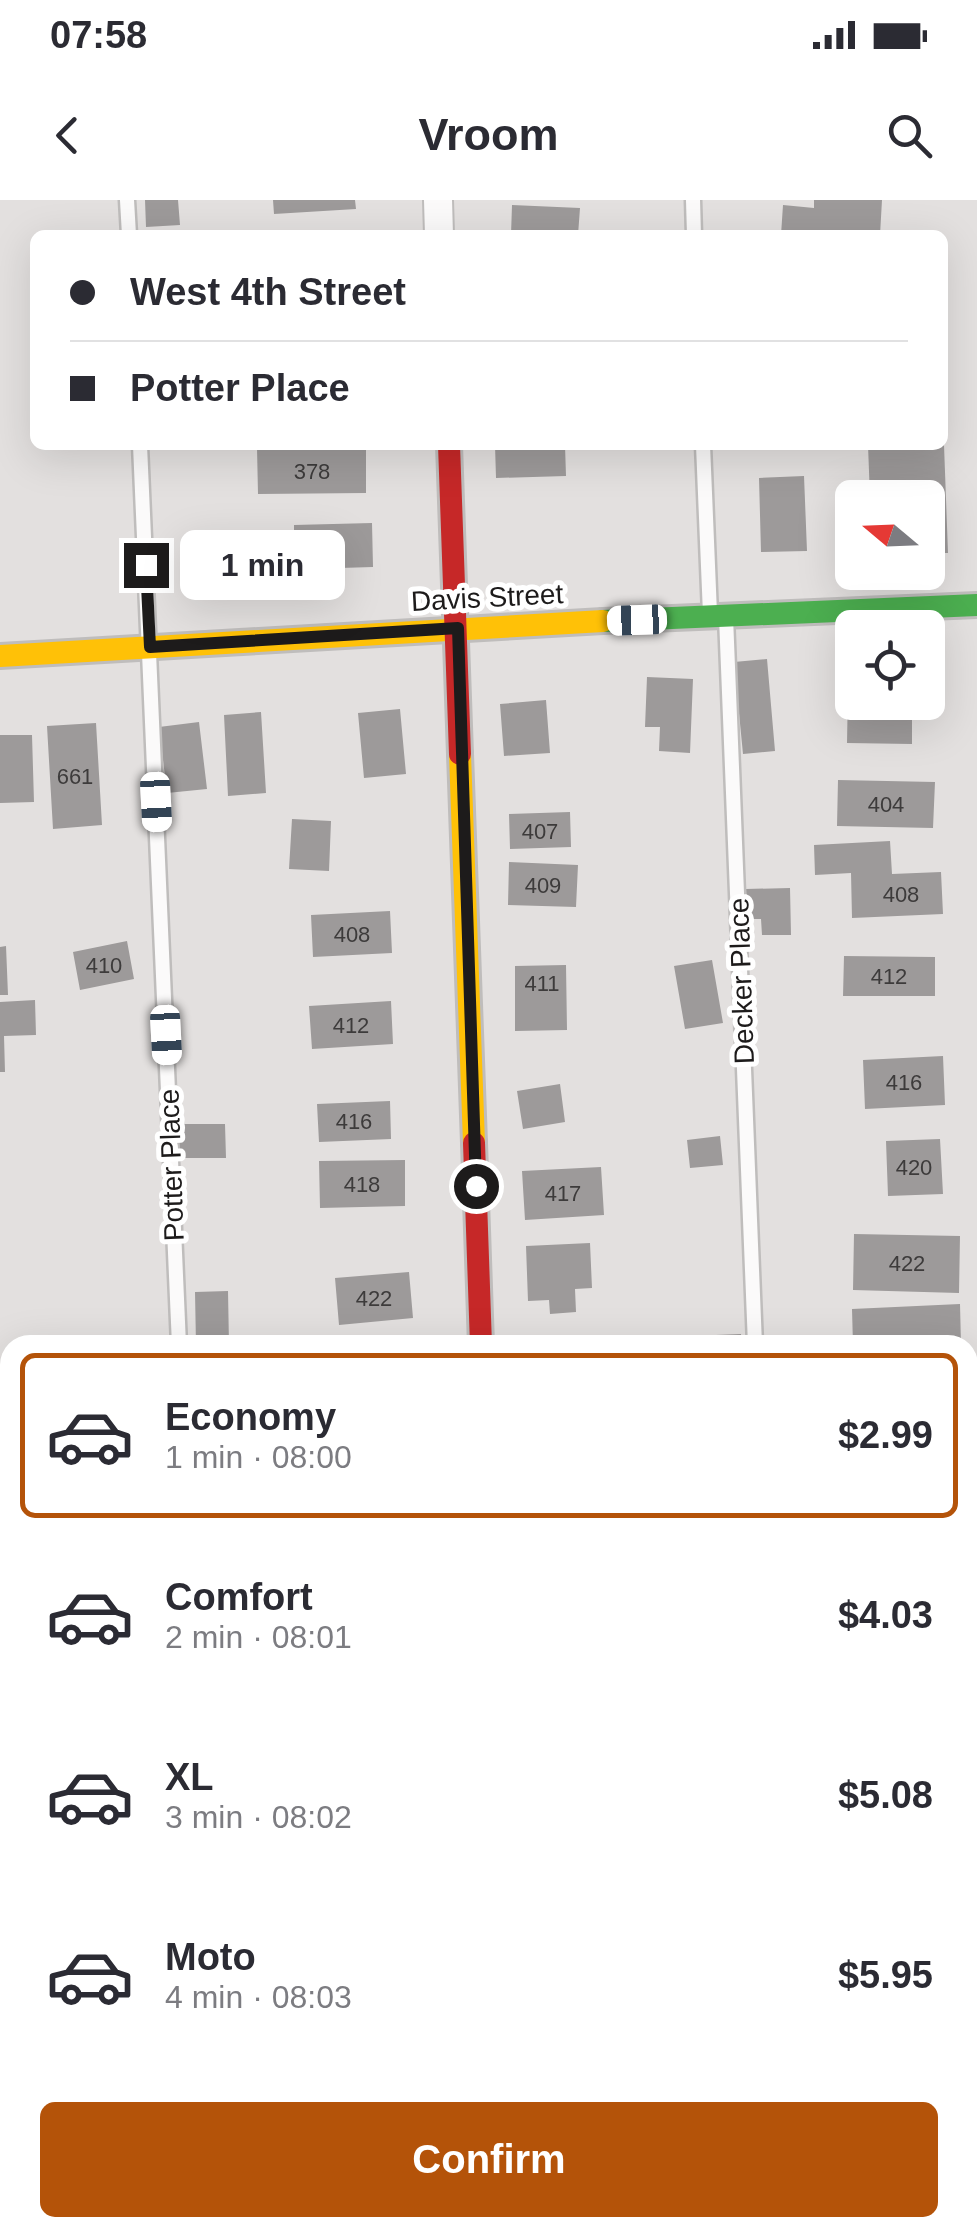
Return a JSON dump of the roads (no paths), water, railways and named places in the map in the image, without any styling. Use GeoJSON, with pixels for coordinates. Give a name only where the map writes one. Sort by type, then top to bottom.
{"type":"FeatureCollection","features":[{"type":"Feature","properties":{"kind":"street"},"geometry":{"type":"LineString","coordinates":[[438,200],[439,230]]}},
{"type":"Feature","properties":{"kind":"street"},"geometry":{"type":"LineString","coordinates":[[450,450],[481,1335]]}},
{"type":"Feature","properties":{"kind":"street","name":"Davis Street"},"geometry":{"type":"LineString","coordinates":[[0,656],[458,628],[977,604]]}},
{"type":"Feature","properties":{"kind":"lane"},"geometry":{"type":"LineString","coordinates":[[127,200],[129,230]]}},
{"type":"Feature","properties":{"kind":"lane"},"geometry":{"type":"LineString","coordinates":[[692,200],[694,230]]}},
{"type":"Feature","properties":{"kind":"lane","name":"Potter Place"},"geometry":{"type":"LineString","coordinates":[[140,450],[179,1335]]}},
{"type":"Feature","properties":{"kind":"lane","name":"Decker Place"},"geometry":{"type":"LineString","coordinates":[[703,450],[718,617],[754,1335]]}}]}
